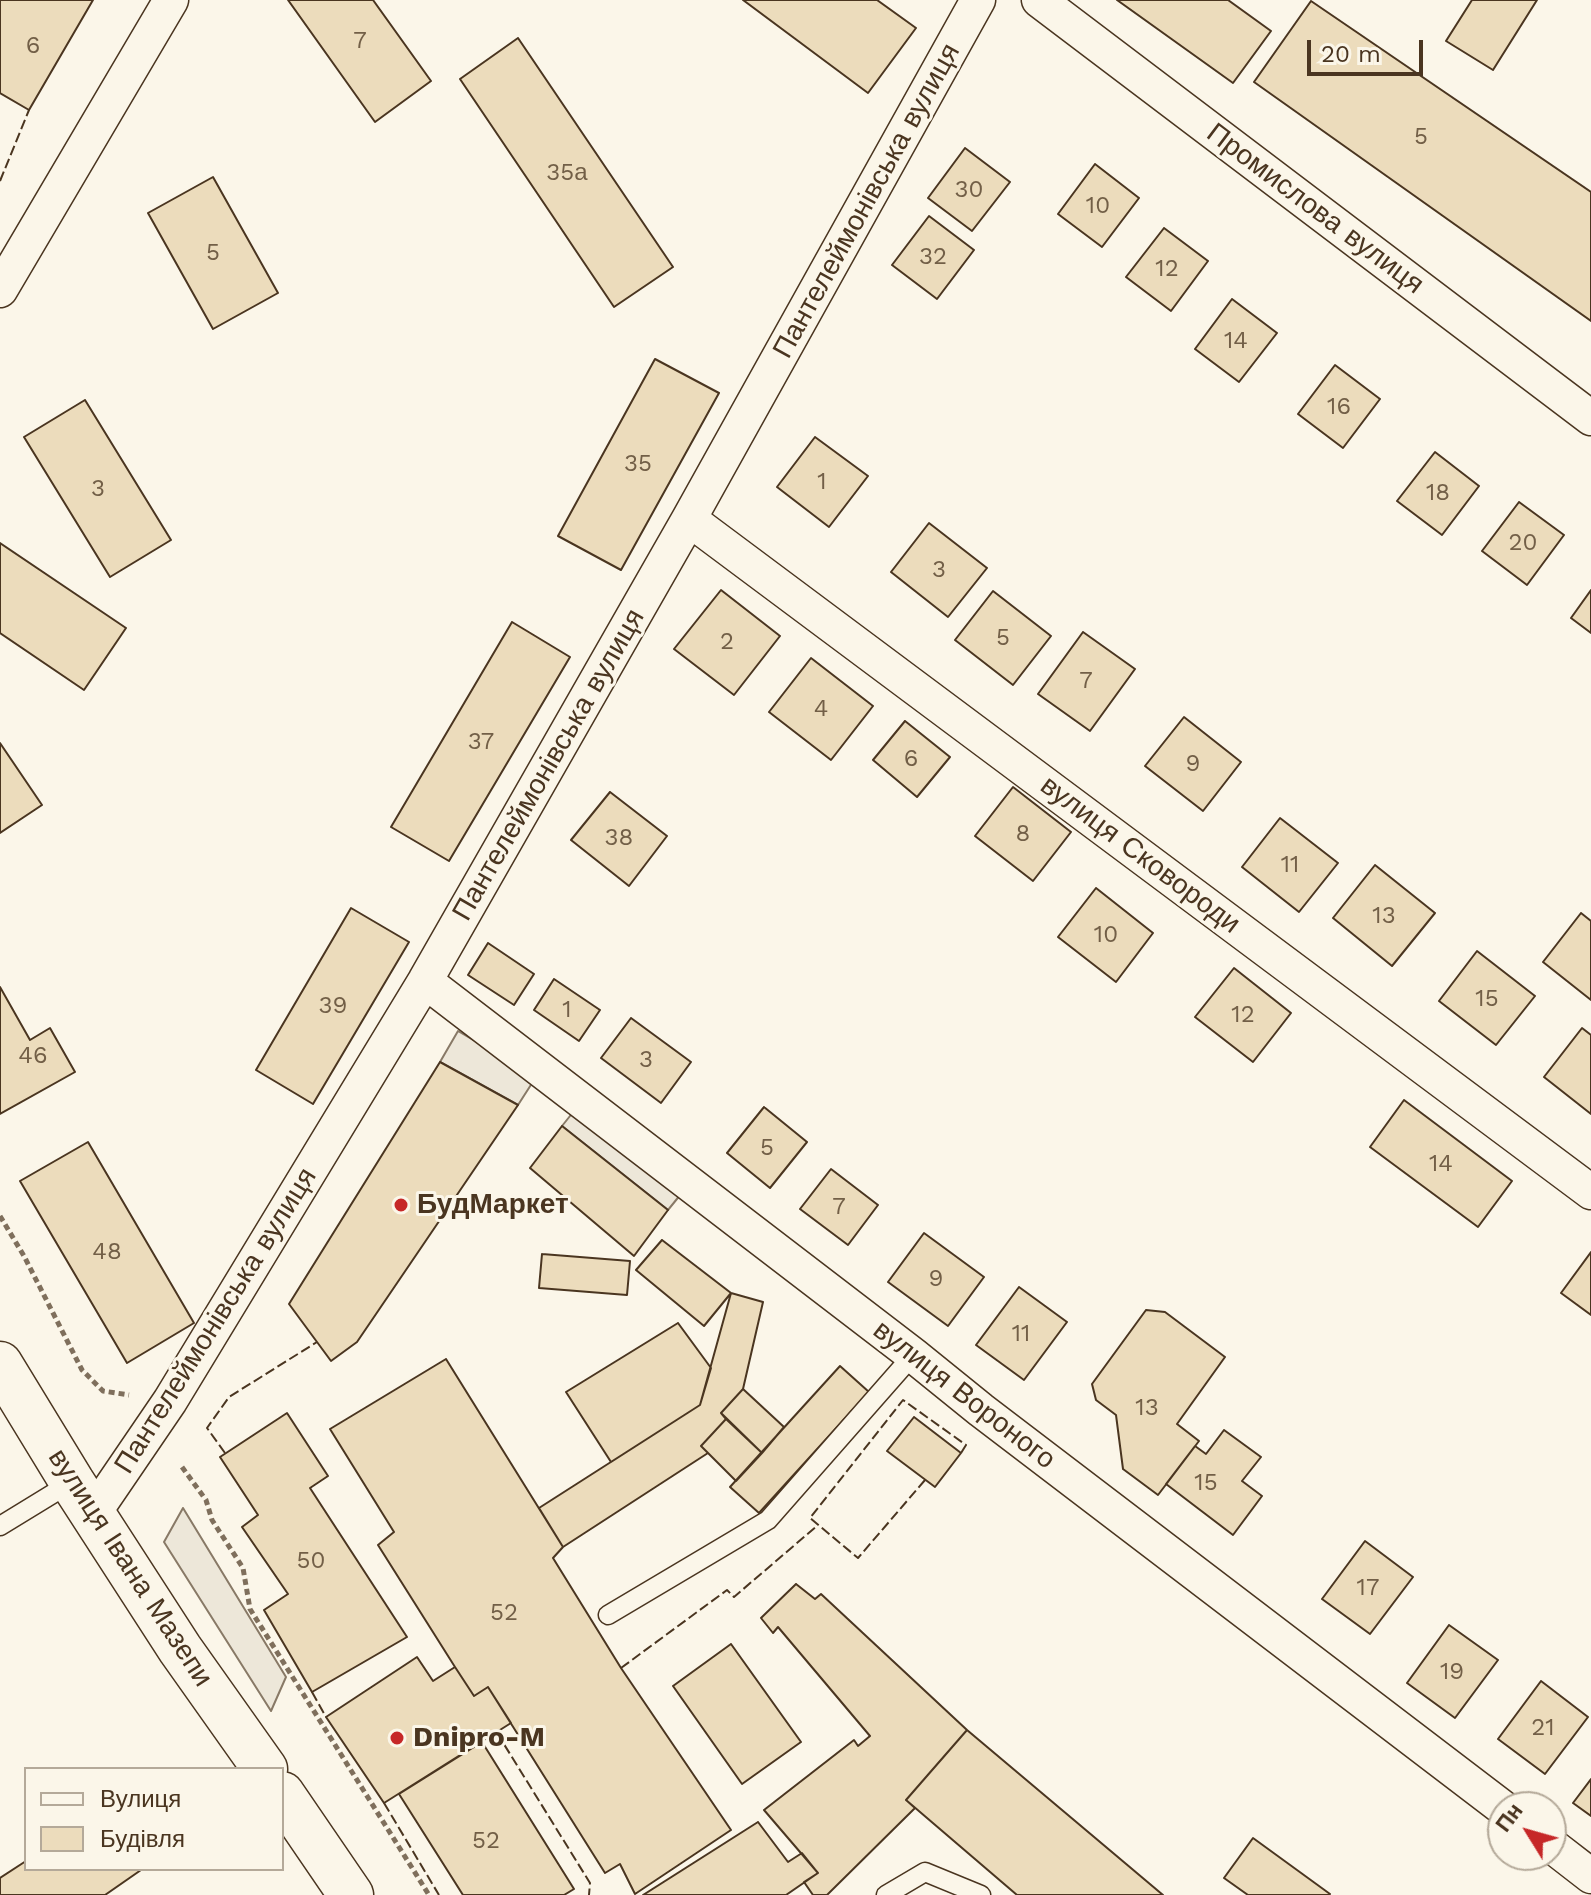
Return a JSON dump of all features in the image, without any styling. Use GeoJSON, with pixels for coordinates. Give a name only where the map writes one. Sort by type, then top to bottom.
{"type":"FeatureCollection","features":[{"type":"Feature","properties":{"kind":"main road","name":"вулиця Івана Мазепи"},"geometry":{"type":"LineString","coordinates":[[0,1364],[180,1649],[264,1767]]}},
{"type":"Feature","properties":{"kind":"main road"},"geometry":{"type":"LineString","coordinates":[[284,1797],[350,1895]]}},
{"type":"Feature","properties":{"kind":"street"},"geometry":{"type":"LineString","coordinates":[[0,290],[171,0]]}},
{"type":"Feature","properties":{"kind":"street","name":"Пантелеймонівська вулиця"},"geometry":{"type":"LineString","coordinates":[[82,1498],[170,1401],[425,981],[689,519],[978,0]]}},
{"type":"Feature","properties":{"kind":"street","name":"Промислова вулиця"},"geometry":{"type":"LineString","coordinates":[[1039,0],[1591,418]]}},
{"type":"Feature","properties":{"kind":"street","name":"вулиця Сковороди"},"geometry":{"type":"LineString","coordinates":[[689,519],[1591,1192]]}},
{"type":"Feature","properties":{"kind":"street","name":"вулиця Вороного"},"geometry":{"type":"LineString","coordinates":[[425,981],[1487,1796]]}},
{"type":"Feature","properties":{"kind":"street"},"geometry":{"type":"LineString","coordinates":[[1567,1857],[1591,1876]]}},
{"type":"Feature","properties":{"kind":"lane"},"geometry":{"type":"LineString","coordinates":[[608,1615],[768,1520],[913,1355]]}},
{"type":"Feature","properties":{"kind":"lane"},"geometry":{"type":"LineString","coordinates":[[0,1526],[82,1498]]}},
{"type":"Feature","properties":{"kind":"lane"},"geometry":{"type":"LineString","coordinates":[[886,1895],[925,1872],[981,1895]]}},
{"type":"Feature","properties":{"kind":"path"},"geometry":{"type":"LineString","coordinates":[[0,1216],[82,1370],[103,1391],[134,1395]]}},
{"type":"Feature","properties":{"kind":"path"},"geometry":{"type":"LineString","coordinates":[[182,1467],[206,1500],[212,1520],[243,1568],[250,1609],[429,1895]]}},
{"type":"Feature","properties":{"kind":"shaded area"},"geometry":{"type":"Polygon","coordinates":[[[458,1031],[536,1077],[518,1105],[440,1062],[458,1031]]]}},
{"type":"Feature","properties":{"kind":"shaded area"},"geometry":{"type":"Polygon","coordinates":[[[578,1106],[685,1189],[668,1210],[562,1126],[578,1106]]]}},
{"type":"Feature","properties":{"kind":"shaded area"},"geometry":{"type":"Polygon","coordinates":[[[183,1508],[286,1677],[271,1711],[164,1542],[183,1508]]]}},
{"type":"Feature","properties":{"kind":"building"},"geometry":{"type":"Polygon","coordinates":[[[0,0],[93,0],[29,110],[0,93],[0,0]]]}},
{"type":"Feature","properties":{"kind":"building"},"geometry":{"type":"Polygon","coordinates":[[[288,0],[373,0],[431,81],[375,122],[288,0]]]}},
{"type":"Feature","properties":{"kind":"building"},"geometry":{"type":"Polygon","coordinates":[[[743,0],[877,0],[916,28],[868,93],[743,0]]]}},
{"type":"Feature","properties":{"kind":"building"},"geometry":{"type":"Polygon","coordinates":[[[1117,0],[1228,0],[1271,31],[1233,83],[1117,0]]]}},
{"type":"Feature","properties":{"kind":"building"},"geometry":{"type":"Polygon","coordinates":[[[1472,0],[1537,0],[1493,70],[1446,41],[1472,0]]]}},
{"type":"Feature","properties":{"kind":"building"},"geometry":{"type":"Polygon","coordinates":[[[1311,1],[1591,192],[1591,321],[1254,82],[1311,1]]]}},
{"type":"Feature","properties":{"kind":"building"},"geometry":{"type":"Polygon","coordinates":[[[518,38],[673,267],[614,307],[460,79],[518,38]]]}},
{"type":"Feature","properties":{"kind":"building"},"geometry":{"type":"Polygon","coordinates":[[[965,148],[1010,182],[972,231],[928,198],[965,148]]]}},
{"type":"Feature","properties":{"kind":"building"},"geometry":{"type":"Polygon","coordinates":[[[1095,164],[1139,198],[1102,247],[1058,214],[1095,164]]]}},
{"type":"Feature","properties":{"kind":"building"},"geometry":{"type":"Polygon","coordinates":[[[213,177],[278,293],[213,329],[148,213],[213,177]]]}},
{"type":"Feature","properties":{"kind":"building"},"geometry":{"type":"Polygon","coordinates":[[[929,216],[974,250],[937,299],[892,265],[929,216]]]}},
{"type":"Feature","properties":{"kind":"building"},"geometry":{"type":"Polygon","coordinates":[[[1164,228],[1208,261],[1171,311],[1126,277],[1164,228]]]}},
{"type":"Feature","properties":{"kind":"building"},"geometry":{"type":"Polygon","coordinates":[[[1232,299],[1277,333],[1239,382],[1195,349],[1232,299]]]}},
{"type":"Feature","properties":{"kind":"building"},"geometry":{"type":"Polygon","coordinates":[[[655,359],[719,393],[621,570],[558,536],[655,359]]]}},
{"type":"Feature","properties":{"kind":"building"},"geometry":{"type":"Polygon","coordinates":[[[1335,365],[1380,399],[1343,448],[1298,414],[1335,365]]]}},
{"type":"Feature","properties":{"kind":"building"},"geometry":{"type":"Polygon","coordinates":[[[85,400],[171,540],[110,577],[24,437],[85,400]]]}},
{"type":"Feature","properties":{"kind":"building"},"geometry":{"type":"Polygon","coordinates":[[[815,437],[868,476],[829,527],[777,487],[815,437]]]}},
{"type":"Feature","properties":{"kind":"building"},"geometry":{"type":"Polygon","coordinates":[[[1435,452],[1479,486],[1442,535],[1397,501],[1435,452]]]}},
{"type":"Feature","properties":{"kind":"building"},"geometry":{"type":"Polygon","coordinates":[[[1519,502],[1564,535],[1527,585],[1482,551],[1519,502]]]}},
{"type":"Feature","properties":{"kind":"building"},"geometry":{"type":"Polygon","coordinates":[[[929,523],[987,568],[948,617],[891,572],[929,523]]]}},
{"type":"Feature","properties":{"kind":"building"},"geometry":{"type":"Polygon","coordinates":[[[0,543],[126,628],[84,690],[0,633],[0,543]]]}},
{"type":"Feature","properties":{"kind":"building"},"geometry":{"type":"Polygon","coordinates":[[[721,590],[780,636],[734,695],[674,649],[721,590]]]}},
{"type":"Feature","properties":{"kind":"building"},"geometry":{"type":"Polygon","coordinates":[[[1591,590],[1591,633],[1571,618],[1591,590]]]}},
{"type":"Feature","properties":{"kind":"building"},"geometry":{"type":"Polygon","coordinates":[[[993,591],[1051,636],[1013,685],[955,640],[993,591]]]}},
{"type":"Feature","properties":{"kind":"building"},"geometry":{"type":"Polygon","coordinates":[[[512,622],[570,657],[449,861],[391,827],[512,622]]]}},
{"type":"Feature","properties":{"kind":"building"},"geometry":{"type":"Polygon","coordinates":[[[1083,632],[1135,669],[1090,731],[1038,694],[1083,632]]]}},
{"type":"Feature","properties":{"kind":"building"},"geometry":{"type":"Polygon","coordinates":[[[811,658],[873,706],[831,760],[769,712],[811,658]]]}},
{"type":"Feature","properties":{"kind":"building"},"geometry":{"type":"Polygon","coordinates":[[[1184,717],[1241,762],[1203,811],[1145,766],[1184,717]]]}},
{"type":"Feature","properties":{"kind":"building"},"geometry":{"type":"Polygon","coordinates":[[[905,721],[950,757],[917,797],[873,760],[905,721]]]}},
{"type":"Feature","properties":{"kind":"building"},"geometry":{"type":"Polygon","coordinates":[[[0,743],[42,805],[0,833],[0,743]]]}},
{"type":"Feature","properties":{"kind":"building"},"geometry":{"type":"Polygon","coordinates":[[[1013,787],[1071,832],[1033,881],[975,836],[1013,787]]]}},
{"type":"Feature","properties":{"kind":"building"},"geometry":{"type":"Polygon","coordinates":[[[610,792],[667,836],[629,886],[571,840],[610,792]]]}},
{"type":"Feature","properties":{"kind":"building"},"geometry":{"type":"Polygon","coordinates":[[[1280,818],[1338,863],[1299,912],[1242,867],[1280,818]]]}},
{"type":"Feature","properties":{"kind":"building"},"geometry":{"type":"Polygon","coordinates":[[[1375,865],[1435,913],[1392,966],[1333,918],[1375,865]]]}},
{"type":"Feature","properties":{"kind":"building"},"geometry":{"type":"Polygon","coordinates":[[[1096,888],[1153,933],[1116,982],[1058,937],[1096,888]]]}},
{"type":"Feature","properties":{"kind":"building"},"geometry":{"type":"Polygon","coordinates":[[[351,908],[409,942],[313,1104],[256,1070],[351,908]]]}},
{"type":"Feature","properties":{"kind":"building"},"geometry":{"type":"Polygon","coordinates":[[[1581,913],[1591,921],[1591,1000],[1543,962],[1581,913]]]}},
{"type":"Feature","properties":{"kind":"building"},"geometry":{"type":"Polygon","coordinates":[[[488,943],[534,974],[514,1005],[468,975],[488,943]]]}},
{"type":"Feature","properties":{"kind":"building"},"geometry":{"type":"Polygon","coordinates":[[[1477,951],[1535,996],[1496,1045],[1439,1001],[1477,951]]]}},
{"type":"Feature","properties":{"kind":"building"},"geometry":{"type":"Polygon","coordinates":[[[1234,968],[1291,1013],[1253,1062],[1195,1017],[1234,968]]]}},
{"type":"Feature","properties":{"kind":"building"},"geometry":{"type":"Polygon","coordinates":[[[554,979],[600,1010],[579,1041],[534,1010],[554,979]]]}},
{"type":"Feature","properties":{"kind":"building"},"geometry":{"type":"Polygon","coordinates":[[[0,987],[30,1040],[50,1028],[75,1072],[0,1114],[0,987]]]}},
{"type":"Feature","properties":{"kind":"building"},"geometry":{"type":"Polygon","coordinates":[[[631,1018],[691,1062],[661,1103],[601,1058],[631,1018]]]}},
{"type":"Feature","properties":{"kind":"building"},"geometry":{"type":"Polygon","coordinates":[[[1582,1028],[1591,1035],[1591,1114],[1544,1077],[1582,1028]]]}},
{"type":"Feature","properties":{"kind":"building","name":"БудМаркет"},"geometry":{"type":"Polygon","coordinates":[[[440,1062],[518,1105],[357,1342],[331,1361],[289,1304],[440,1062]]]}},
{"type":"Feature","properties":{"kind":"building"},"geometry":{"type":"Polygon","coordinates":[[[1404,1100],[1512,1181],[1478,1227],[1370,1147],[1404,1100]]]}},
{"type":"Feature","properties":{"kind":"building"},"geometry":{"type":"Polygon","coordinates":[[[764,1107],[807,1142],[770,1188],[727,1153],[764,1107]]]}},
{"type":"Feature","properties":{"kind":"building"},"geometry":{"type":"Polygon","coordinates":[[[562,1126],[668,1210],[634,1256],[530,1168],[562,1126]]]}},
{"type":"Feature","properties":{"kind":"building"},"geometry":{"type":"Polygon","coordinates":[[[88,1142],[194,1323],[127,1363],[20,1181],[88,1142]]]}},
{"type":"Feature","properties":{"kind":"building"},"geometry":{"type":"Polygon","coordinates":[[[831,1169],[878,1205],[848,1245],[800,1209],[831,1169]]]}},
{"type":"Feature","properties":{"kind":"building"},"geometry":{"type":"Polygon","coordinates":[[[924,1233],[984,1277],[948,1326],[888,1282],[924,1233]]]}},
{"type":"Feature","properties":{"kind":"building"},"geometry":{"type":"Polygon","coordinates":[[[662,1240],[731,1293],[704,1326],[636,1270],[662,1240]]]}},
{"type":"Feature","properties":{"kind":"building"},"geometry":{"type":"Polygon","coordinates":[[[1591,1252],[1591,1315],[1561,1293],[1591,1252]]]}},
{"type":"Feature","properties":{"kind":"building"},"geometry":{"type":"Polygon","coordinates":[[[542,1254],[630,1261],[627,1295],[539,1288],[542,1254]]]}},
{"type":"Feature","properties":{"kind":"building"},"geometry":{"type":"Polygon","coordinates":[[[1019,1287],[1067,1322],[1024,1380],[976,1345],[1019,1287]]]}},
{"type":"Feature","properties":{"kind":"building"},"geometry":{"type":"Polygon","coordinates":[[[731,1293],[763,1302],[743,1389],[721,1413],[726,1419],[701,1446],[708,1453],[563,1547],[539,1508],[700,1405],[731,1293]]]}},
{"type":"Feature","properties":{"kind":"building"},"geometry":{"type":"Polygon","coordinates":[[[1146,1310],[1165,1312],[1225,1357],[1177,1424],[1199,1441],[1158,1495],[1123,1469],[1116,1415],[1096,1400],[1092,1384],[1146,1310]]]}},
{"type":"Feature","properties":{"kind":"building"},"geometry":{"type":"Polygon","coordinates":[[[678,1323],[711,1368],[700,1405],[611,1462],[566,1392],[678,1323]]]}},
{"type":"Feature","properties":{"kind":"building"},"geometry":{"type":"Polygon","coordinates":[[[446,1359],[563,1547],[553,1558],[621,1668],[731,1830],[635,1894],[620,1864],[605,1873],[488,1687],[474,1696],[378,1545],[394,1532],[330,1429],[446,1359]]]}},
{"type":"Feature","properties":{"kind":"building"},"geometry":{"type":"Polygon","coordinates":[[[840,1366],[869,1392],[759,1513],[730,1487],[840,1366]]]}},
{"type":"Feature","properties":{"kind":"building"},"geometry":{"type":"Polygon","coordinates":[[[743,1389],[784,1427],[762,1453],[721,1413],[743,1389]]]}},
{"type":"Feature","properties":{"kind":"building"},"geometry":{"type":"Polygon","coordinates":[[[287,1413],[328,1476],[310,1488],[407,1637],[312,1692],[264,1610],[288,1594],[242,1527],[258,1515],[220,1457],[287,1413]]]}},
{"type":"Feature","properties":{"kind":"building"},"geometry":{"type":"Polygon","coordinates":[[[914,1417],[961,1453],[935,1487],[887,1451],[914,1417]]]}},
{"type":"Feature","properties":{"kind":"building"},"geometry":{"type":"Polygon","coordinates":[[[726,1419],[762,1453],[736,1481],[701,1446],[726,1419]]]}},
{"type":"Feature","properties":{"kind":"building"},"geometry":{"type":"Polygon","coordinates":[[[1224,1430],[1261,1457],[1242,1481],[1262,1496],[1233,1535],[1166,1484],[1195,1446],[1206,1454],[1224,1430]]]}},
{"type":"Feature","properties":{"kind":"building"},"geometry":{"type":"Polygon","coordinates":[[[1365,1541],[1413,1577],[1370,1634],[1322,1599],[1365,1541]]]}},
{"type":"Feature","properties":{"kind":"building"},"geometry":{"type":"Polygon","coordinates":[[[796,1584],[815,1599],[821,1594],[967,1730],[906,1800],[915,1808],[827,1895],[813,1895],[804,1882],[818,1873],[764,1810],[854,1740],[858,1746],[870,1736],[778,1627],[773,1633],[761,1618],[796,1584]]]}},
{"type":"Feature","properties":{"kind":"building"},"geometry":{"type":"Polygon","coordinates":[[[1449,1625],[1498,1660],[1455,1718],[1407,1683],[1449,1625]]]}},
{"type":"Feature","properties":{"kind":"building"},"geometry":{"type":"Polygon","coordinates":[[[731,1644],[801,1742],[742,1784],[673,1686],[731,1644]]]}},
{"type":"Feature","properties":{"kind":"building"},"geometry":{"type":"Polygon","coordinates":[[[417,1657],[433,1681],[455,1667],[474,1696],[488,1687],[511,1723],[384,1803],[326,1717],[417,1657]]]}},
{"type":"Feature","properties":{"kind":"building"},"geometry":{"type":"Polygon","coordinates":[[[1541,1681],[1588,1717],[1545,1774],[1498,1739],[1541,1681]]]}},
{"type":"Feature","properties":{"kind":"building"},"geometry":{"type":"Polygon","coordinates":[[[967,1730],[1163,1895],[1017,1895],[906,1800],[967,1730]]]}},
{"type":"Feature","properties":{"kind":"building"},"geometry":{"type":"Polygon","coordinates":[[[482,1742],[574,1889],[564,1895],[463,1895],[399,1794],[482,1742]]]}},
{"type":"Feature","properties":{"kind":"building"},"geometry":{"type":"Polygon","coordinates":[[[1591,1779],[1591,1816],[1573,1803],[1591,1779]]]}},
{"type":"Feature","properties":{"kind":"building"},"geometry":{"type":"Polygon","coordinates":[[[758,1822],[788,1862],[802,1853],[818,1873],[786,1895],[643,1895],[758,1822]]]}},
{"type":"Feature","properties":{"kind":"building"},"geometry":{"type":"Polygon","coordinates":[[[1253,1838],[1330,1894],[1248,1895],[1224,1878],[1253,1838]]]}},
{"type":"Feature","properties":{"kind":"building"},"geometry":{"type":"Polygon","coordinates":[[[24,1862],[24,1871],[140,1871],[105,1895],[0,1895],[0,1878],[24,1862]]]}},
{"type":"Feature","properties":{"kind":"fence"},"geometry":{"type":"LineString","coordinates":[[0,181],[29,110]]}},
{"type":"Feature","properties":{"kind":"fence"},"geometry":{"type":"LineString","coordinates":[[225,1453],[207,1428],[229,1397],[317,1342]]}},
{"type":"Feature","properties":{"kind":"fence"},"geometry":{"type":"LineString","coordinates":[[925,1480],[858,1558],[810,1518],[903,1400],[966,1445],[961,1453]]}},
{"type":"Feature","properties":{"kind":"fence"},"geometry":{"type":"LineString","coordinates":[[621,1668],[727,1590],[734,1597],[818,1525]]}},
{"type":"Feature","properties":{"kind":"fence"},"geometry":{"type":"LineString","coordinates":[[312,1692],[326,1717]]}},
{"type":"Feature","properties":{"kind":"fence"},"geometry":{"type":"LineString","coordinates":[[497,1733],[590,1883],[589,1895]]}},
{"type":"Feature","properties":{"kind":"fence"},"geometry":{"type":"LineString","coordinates":[[384,1803],[439,1895]]}},
{"type":"Feature","properties":{"kind":"place","name":"БудМаркет"},"geometry":{"type":"Point","coordinates":[401,1205]}},
{"type":"Feature","properties":{"kind":"place","name":"Dnipro-M"},"geometry":{"type":"Point","coordinates":[397,1738]}}]}
